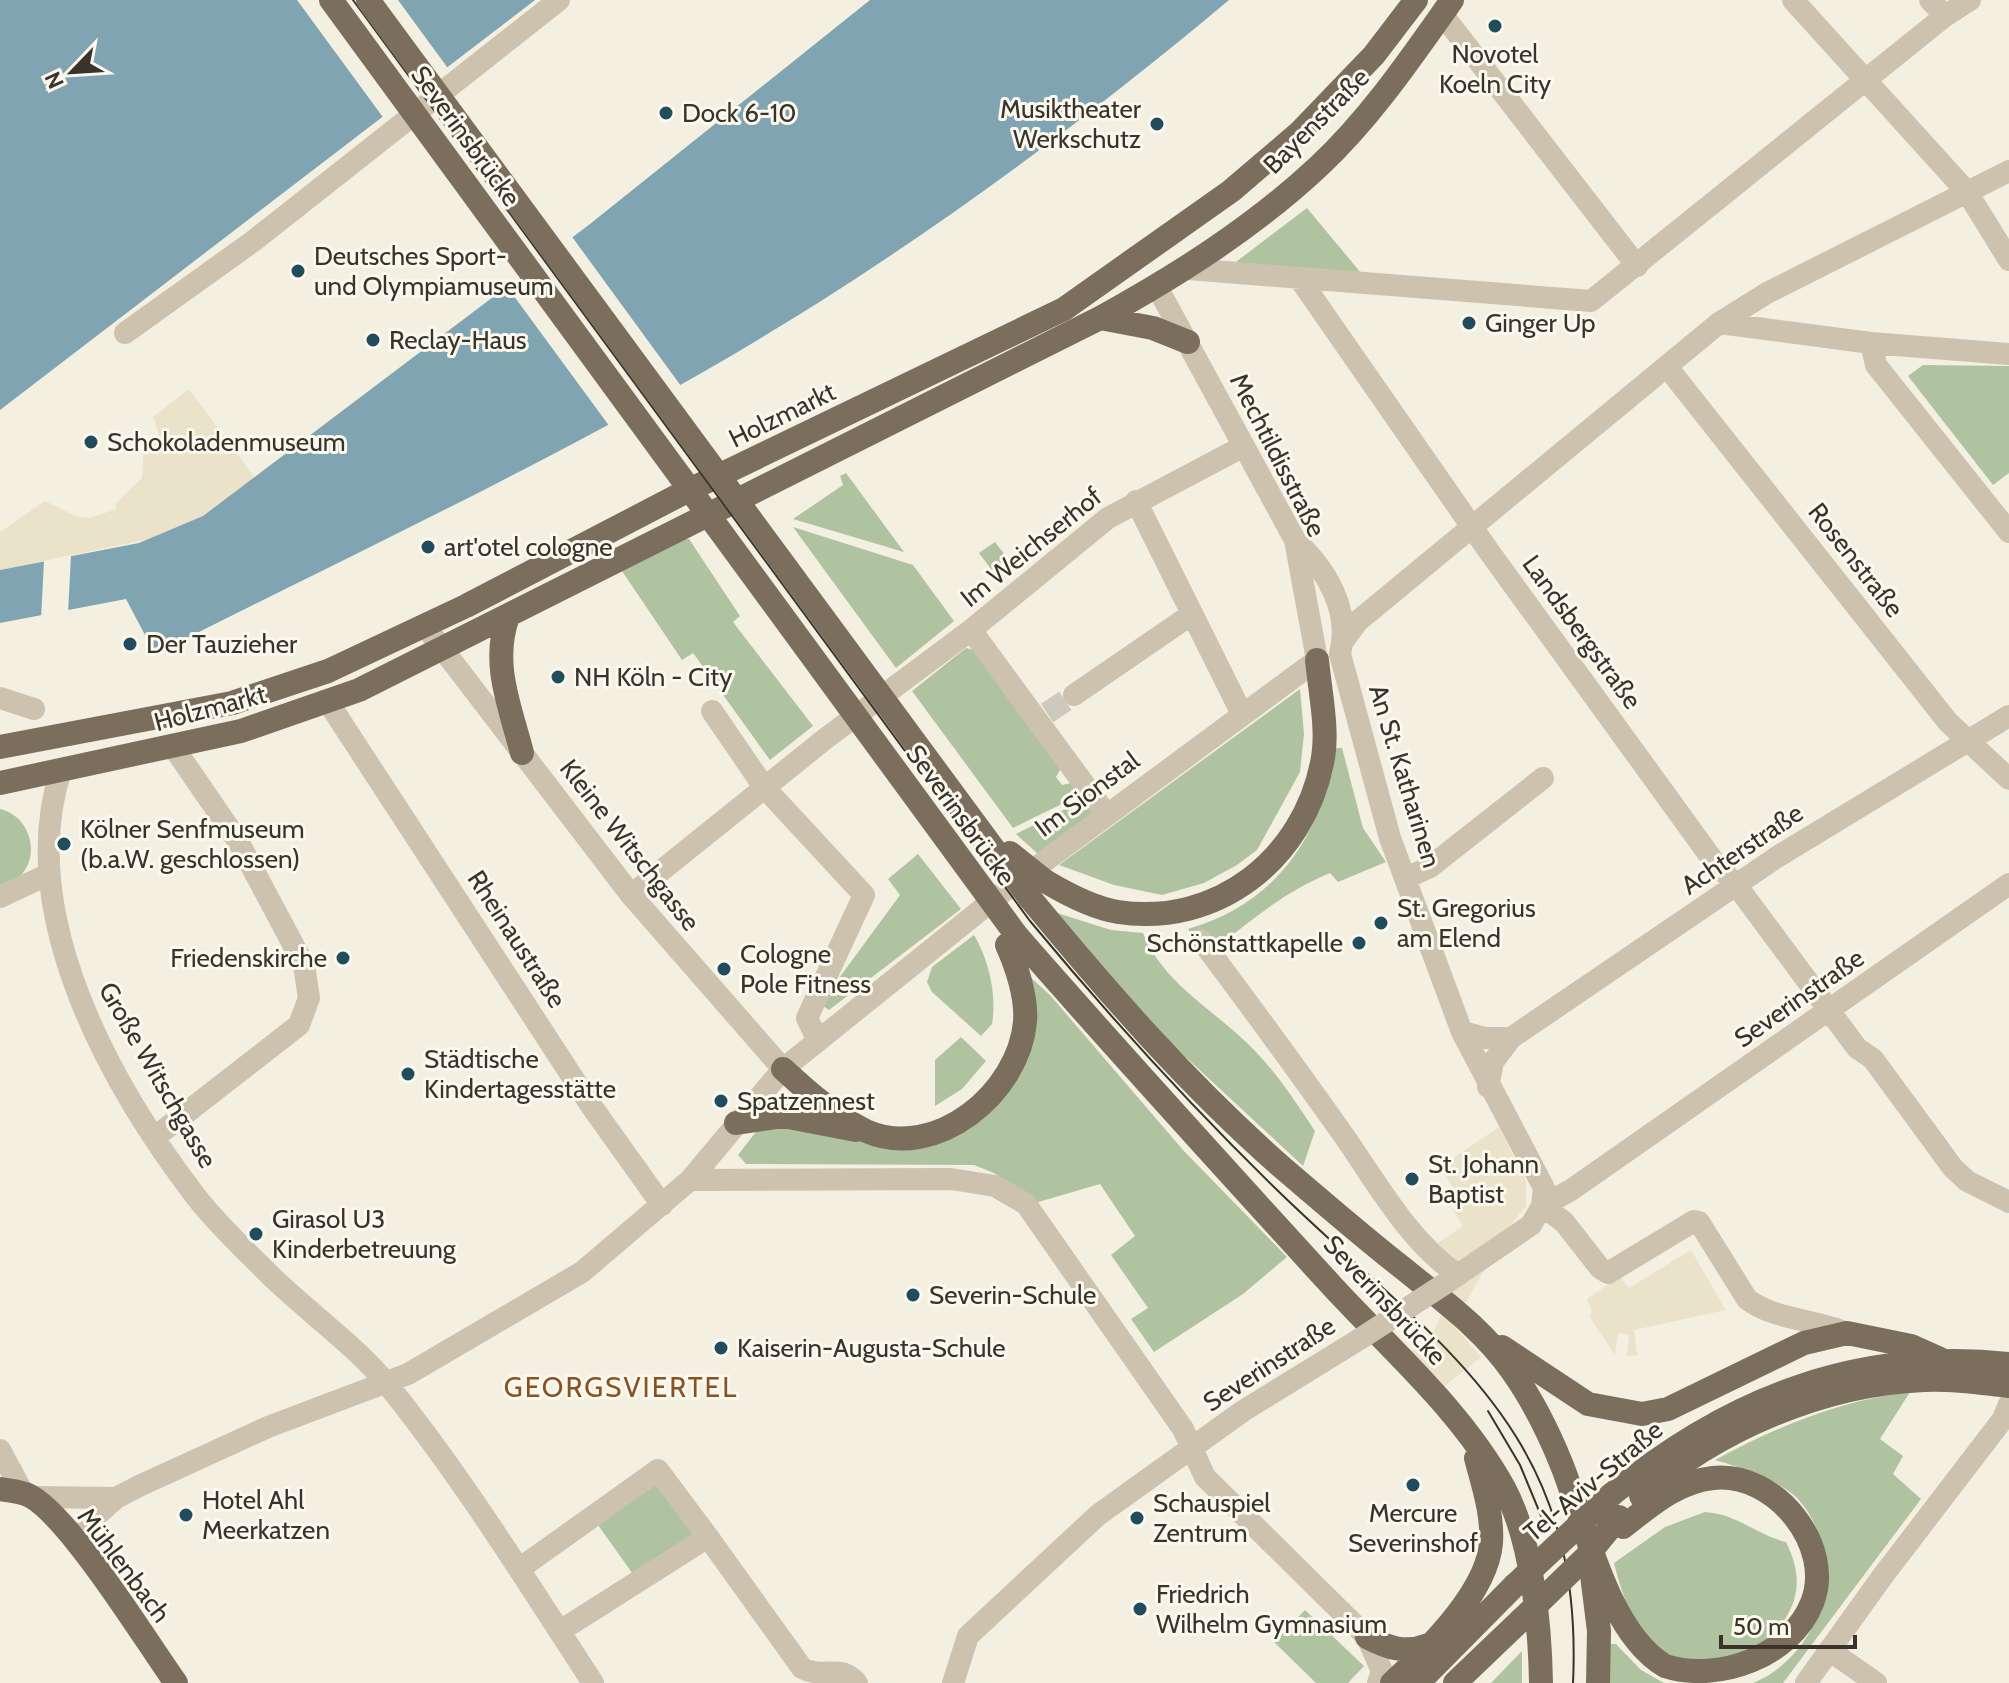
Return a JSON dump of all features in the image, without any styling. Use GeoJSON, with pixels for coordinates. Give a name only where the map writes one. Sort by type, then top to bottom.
{"type":"FeatureCollection","features":[{"type":"Feature","properties":{"kind":"main road","name":"Severinsbrücke"},"geometry":{"type":"LineString","coordinates":[[331,0],[986,898],[1012,940],[1416,1372],[1471,1440],[1505,1490],[1526,1553],[1540,1645],[1541,1683]]}},
{"type":"Feature","properties":{"kind":"main road","name":"Severinsbrücke"},"geometry":{"type":"LineString","coordinates":[[368,0],[972,814],[1029,897],[1154,1045],[1258,1146],[1485,1335],[1531,1400],[1560,1462],[1587,1549]]}},
{"type":"Feature","properties":{"kind":"main road","name":"Bayenstraße"},"geometry":{"type":"LineString","coordinates":[[1157,287],[1188,269],[1322,164],[1419,49],[1447,7]]}},
{"type":"Feature","properties":{"kind":"main road"},"geometry":{"type":"LineString","coordinates":[[1409,9],[1405,33],[1419,49]]}},
{"type":"Feature","properties":{"kind":"main road","name":"Bayenstraße"},"geometry":{"type":"LineString","coordinates":[[1158,244],[1231,191],[1299,133],[1374,55],[1409,9]]}},
{"type":"Feature","properties":{"kind":"main road"},"geometry":{"type":"LineString","coordinates":[[1157,287],[1158,244]]}},
{"type":"Feature","properties":{"kind":"main road","name":"Holzmarkt"},"geometry":{"type":"LineString","coordinates":[[10,744],[232,703],[328,671],[425,626],[687,491],[1064,309],[1158,244]]}},
{"type":"Feature","properties":{"kind":"main road","name":"Holzmarkt"},"geometry":{"type":"LineString","coordinates":[[0,783],[174,748],[241,731],[328,702],[443,649],[1157,287]]}},
{"type":"Feature","properties":{"kind":"main road"},"geometry":{"type":"LineString","coordinates":[[1100,318],[1153,328],[1188,342]]}},
{"type":"Feature","properties":{"kind":"main road"},"geometry":{"type":"LineString","coordinates":[[508,616],[499,643],[501,668],[522,753]]}},
{"type":"Feature","properties":{"kind":"main road"},"geometry":{"type":"LineString","coordinates":[[972,814],[1031,872],[1060,890],[1115,912],[1177,910],[1220,896],[1256,876],[1274,861],[1303,820],[1322,763],[1324,737],[1317,660]]}},
{"type":"Feature","properties":{"kind":"main road"},"geometry":{"type":"LineString","coordinates":[[736,1123],[783,1116],[904,1137],[939,1131],[974,1112],[1008,1071],[1018,1050],[1025,1019],[1012,940]]}},
{"type":"Feature","properties":{"kind":"main road"},"geometry":{"type":"LineString","coordinates":[[783,1069],[822,1103],[866,1131]]}},
{"type":"Feature","properties":{"kind":"main road"},"geometry":{"type":"LineString","coordinates":[[1485,1335],[1569,1394],[1606,1409],[1642,1414],[1668,1409],[1804,1343],[1847,1333],[1911,1346],[1940,1359]]}},
{"type":"Feature","properties":{"kind":"main road","name":"Tel-Aviv-Straße"},"geometry":{"type":"LineString","coordinates":[[1455,1683],[1521,1620],[1587,1549],[1670,1449],[1711,1424],[1800,1384],[1851,1371],[1940,1359],[2009,1364]]}},
{"type":"Feature","properties":{"kind":"main road","name":"Tel-Aviv-Straße"},"geometry":{"type":"LineString","coordinates":[[1418,1683],[1515,1585],[1654,1484],[1740,1431],[1819,1399],[1923,1380],[2009,1386]]}},
{"type":"Feature","properties":{"kind":"main road"},"geometry":{"type":"LineString","coordinates":[[1392,1683],[1466,1602],[1491,1546],[1485,1494],[1471,1440]]}},
{"type":"Feature","properties":{"kind":"main road"},"geometry":{"type":"LineString","coordinates":[[1587,1549],[1620,1613],[1639,1641],[1652,1656],[1684,1673],[1715,1677],[1734,1674],[1797,1630],[1814,1597],[1815,1569],[1799,1521],[1787,1504],[1759,1486],[1726,1478],[1693,1482],[1618,1513]]}},
{"type":"Feature","properties":{"kind":"main road","name":"Mühlenbach"},"geometry":{"type":"LineString","coordinates":[[18,1493],[77,1544],[176,1683]]}},
{"type":"Feature","properties":{"kind":"main road"},"geometry":{"type":"LineString","coordinates":[[1587,1549],[1599,1631],[1598,1683]]}},
{"type":"Feature","properties":{"kind":"main road"},"geometry":{"type":"LineString","coordinates":[[1367,1637],[1392,1648],[1417,1650],[1428,1645]]}},
{"type":"Feature","properties":{"kind":"street"},"geometry":{"type":"LineString","coordinates":[[125,333],[252,242],[559,0]]}},
{"type":"Feature","properties":{"kind":"street"},"geometry":{"type":"LineString","coordinates":[[1793,0],[1967,192],[2009,260]]}},
{"type":"Feature","properties":{"kind":"street"},"geometry":{"type":"LineString","coordinates":[[1188,269],[1591,301],[1866,79],[1938,8],[1970,0]]}},
{"type":"Feature","properties":{"kind":"street"},"geometry":{"type":"LineString","coordinates":[[1447,7],[1637,266]]}},
{"type":"Feature","properties":{"kind":"street"},"geometry":{"type":"LineString","coordinates":[[1344,640],[1358,621],[1668,368],[1691,343],[1719,323],[1767,293],[2009,171]]}},
{"type":"Feature","properties":{"kind":"street","name":"Landsbergstraße"},"geometry":{"type":"LineString","coordinates":[[1299,278],[1715,863],[1737,886],[1857,1048],[1873,1059],[1953,1168],[1967,1181],[2009,1202]]}},
{"type":"Feature","properties":{"kind":"street","name":"Mechtildisstraße"},"geometry":{"type":"LineString","coordinates":[[1157,287],[1295,540],[1317,660]]}},
{"type":"Feature","properties":{"kind":"street"},"geometry":{"type":"LineString","coordinates":[[1719,323],[1871,343],[2009,354]]}},
{"type":"Feature","properties":{"kind":"street"},"geometry":{"type":"LineString","coordinates":[[1871,343],[1876,365],[2009,532]]}},
{"type":"Feature","properties":{"kind":"street","name":"Rosenstraße"},"geometry":{"type":"LineString","coordinates":[[1668,368],[1948,722],[2009,779]]}},
{"type":"Feature","properties":{"kind":"street","name":"Im Weichserhof"},"geometry":{"type":"LineString","coordinates":[[1106,814],[1042,717],[971,630],[1108,518],[1242,447]]}},
{"type":"Feature","properties":{"kind":"street"},"geometry":{"type":"LineString","coordinates":[[1136,501],[1242,714]]}},
{"type":"Feature","properties":{"kind":"street","name":"An St. Katharinen"},"geometry":{"type":"LineString","coordinates":[[1295,540],[1324,573],[1336,594],[1344,640],[1340,654],[1390,838],[1462,1032],[1488,1087],[1539,1173],[1544,1188],[1542,1206]]}},
{"type":"Feature","properties":{"kind":"street"},"geometry":{"type":"LineString","coordinates":[[1074,695],[1192,614]]}},
{"type":"Feature","properties":{"kind":"street"},"geometry":{"type":"LineString","coordinates":[[425,626],[443,649]]}},
{"type":"Feature","properties":{"kind":"street"},"geometry":{"type":"LineString","coordinates":[[631,895],[764,787],[971,630]]}},
{"type":"Feature","properties":{"kind":"street","name":"Kleine Witschgasse"},"geometry":{"type":"LineString","coordinates":[[443,649],[631,895],[783,1069]]}},
{"type":"Feature","properties":{"kind":"street","name":"Im Sionstal"},"geometry":{"type":"LineString","coordinates":[[116,1498],[268,1427],[408,1374],[582,1272],[690,1180],[783,1069],[900,973],[1106,814],[1317,660]]}},
{"type":"Feature","properties":{"kind":"street"},"geometry":{"type":"LineString","coordinates":[[0,698],[34,709]]}},
{"type":"Feature","properties":{"kind":"street","name":"Rheinaustraße"},"geometry":{"type":"LineString","coordinates":[[328,702],[592,1107],[662,1205]]}},
{"type":"Feature","properties":{"kind":"street"},"geometry":{"type":"LineString","coordinates":[[712,711],[764,787],[864,895],[807,1018],[818,1041]]}},
{"type":"Feature","properties":{"kind":"street","name":"Achterstraße"},"geometry":{"type":"LineString","coordinates":[[1488,1087],[1493,1062],[1511,1038],[1842,816],[1970,743],[2009,716]]}},
{"type":"Feature","properties":{"kind":"street"},"geometry":{"type":"LineString","coordinates":[[155,1137],[299,1025],[309,998],[304,965],[262,882],[174,748]]}},
{"type":"Feature","properties":{"kind":"street","name":"Große Witschgasse"},"geometry":{"type":"LineString","coordinates":[[61,770],[52,798],[47,834],[49,874],[66,967],[107,1052],[155,1137],[204,1206],[272,1276],[385,1381],[519,1569],[593,1683]]}},
{"type":"Feature","properties":{"kind":"street"},"geometry":{"type":"LineString","coordinates":[[1406,878],[1430,867],[1543,778]]}},
{"type":"Feature","properties":{"kind":"street"},"geometry":{"type":"LineString","coordinates":[[0,897],[49,874]]}},
{"type":"Feature","properties":{"kind":"street","name":"Severinstraße"},"geometry":{"type":"LineString","coordinates":[[953,1683],[968,1636],[1098,1515],[1191,1448],[1531,1225],[1542,1206],[1571,1190],[2009,884]]}},
{"type":"Feature","properties":{"kind":"street"},"geometry":{"type":"LineString","coordinates":[[1201,940],[1266,1025],[1395,1210],[1445,1266],[1452,1279]]}},
{"type":"Feature","properties":{"kind":"street"},"geometry":{"type":"LineString","coordinates":[[1462,1032],[1485,1038],[1511,1038]]}},
{"type":"Feature","properties":{"kind":"street"},"geometry":{"type":"LineString","coordinates":[[690,1180],[951,1179],[995,1186],[1017,1197],[1026,1204],[1183,1429],[1213,1485],[1367,1637],[1382,1671],[1378,1683]]}},
{"type":"Feature","properties":{"kind":"street"},"geometry":{"type":"LineString","coordinates":[[1542,1206],[1564,1222],[1600,1268],[1608,1273],[1694,1221],[1699,1222],[1747,1299],[1759,1308],[1847,1333]]}},
{"type":"Feature","properties":{"kind":"street"},"geometry":{"type":"LineString","coordinates":[[1806,1683],[2003,1419],[2009,1404]]}},
{"type":"Feature","properties":{"kind":"street"},"geometry":{"type":"LineString","coordinates":[[0,1450],[18,1493],[116,1498]]}},
{"type":"Feature","properties":{"kind":"street"},"geometry":{"type":"LineString","coordinates":[[519,1569],[658,1470],[802,1668],[813,1674],[848,1673],[857,1683]]}},
{"type":"Feature","properties":{"kind":"street"},"geometry":{"type":"LineString","coordinates":[[77,1544],[88,1523],[116,1498]]}},
{"type":"Feature","properties":{"kind":"street"},"geometry":{"type":"LineString","coordinates":[[560,1631],[708,1537]]}},
{"type":"Feature","properties":{"kind":"street"},"geometry":{"type":"LineString","coordinates":[[1829,1650],[1876,1683]]}},
{"type":"Feature","properties":{"kind":"green space"},"geometry":{"type":"Polygon","coordinates":[[[1307,208],[1361,273],[1228,268],[1307,208]]]}},
{"type":"Feature","properties":{"kind":"green space"},"geometry":{"type":"Polygon","coordinates":[[[1923,365],[2009,366],[2009,473],[1993,485],[1908,376],[1923,365]]]}},
{"type":"Feature","properties":{"kind":"green space"},"geometry":{"type":"Polygon","coordinates":[[[846,473],[904,552],[793,519],[843,485],[840,476],[846,473]]]}},
{"type":"Feature","properties":{"kind":"green space"},"geometry":{"type":"Polygon","coordinates":[[[793,527],[913,565],[954,621],[896,668],[793,527]]]}},
{"type":"Feature","properties":{"kind":"green space"},"geometry":{"type":"Polygon","coordinates":[[[680,539],[689,539],[740,616],[733,622],[813,726],[770,760],[693,653],[682,660],[620,568],[680,539]]]}},
{"type":"Feature","properties":{"kind":"green space"},"geometry":{"type":"Polygon","coordinates":[[[995,542],[1015,568],[1000,581],[979,553],[995,542]]]}},
{"type":"Feature","properties":{"kind":"green space"},"geometry":{"type":"Polygon","coordinates":[[[966,648],[977,651],[1061,768],[1056,777],[1062,785],[1076,782],[1084,793],[1013,828],[912,691],[966,648]]]}},
{"type":"Feature","properties":{"kind":"green space"},"geometry":{"type":"Polygon","coordinates":[[[1300,689],[1304,734],[1300,772],[1257,850],[1237,865],[1204,883],[1162,895],[1114,885],[1059,865],[1300,689]]]}},
{"type":"Feature","properties":{"kind":"green space"},"geometry":{"type":"Polygon","coordinates":[[[1332,748],[1342,748],[1363,828],[1386,862],[1338,882],[1330,873],[1314,880],[1270,907],[1215,949],[1192,936],[1188,929],[1219,918],[1246,903],[1270,884],[1290,862],[1318,810],[1332,748]]]}},
{"type":"Feature","properties":{"kind":"green space"},"geometry":{"type":"Polygon","coordinates":[[[1087,798],[1097,813],[1039,855],[1016,834],[1087,798]]]}},
{"type":"Feature","properties":{"kind":"green space"},"geometry":{"type":"Polygon","coordinates":[[[0,809],[18,818],[24,826],[29,835],[31,855],[22,874],[0,887],[0,809]]]}},
{"type":"Feature","properties":{"kind":"green space"},"geometry":{"type":"Polygon","coordinates":[[[918,854],[961,909],[829,1010],[820,1004],[900,895],[888,879],[918,854]]]}},
{"type":"Feature","properties":{"kind":"green space"},"geometry":{"type":"Polygon","coordinates":[[[1051,911],[1111,930],[1143,933],[1164,968],[1256,1052],[1294,1100],[1315,1131],[1303,1166],[1163,1036],[1051,911]]]}},
{"type":"Feature","properties":{"kind":"green space"},"geometry":{"type":"Polygon","coordinates":[[[974,935],[988,966],[993,1001],[992,1024],[981,1036],[932,992],[927,982],[932,967],[974,935]]]}},
{"type":"Feature","properties":{"kind":"green space"},"geometry":{"type":"Polygon","coordinates":[[[1028,975],[1050,995],[1183,1150],[1287,1257],[1243,1294],[1154,1352],[1131,1319],[1148,1308],[1111,1255],[1135,1236],[1100,1184],[1035,1203],[994,1173],[974,1165],[746,1164],[738,1155],[762,1124],[899,1148],[921,1149],[949,1139],[1005,1090],[1028,975]]]}},
{"type":"Feature","properties":{"kind":"green space"},"geometry":{"type":"Polygon","coordinates":[[[961,1037],[986,1061],[962,1089],[935,1106],[935,1060],[961,1037]]]}},
{"type":"Feature","properties":{"kind":"green space"},"geometry":{"type":"Polygon","coordinates":[[[1910,1392],[1880,1439],[1903,1456],[1893,1474],[1921,1499],[1783,1683],[1753,1683],[1777,1669],[1797,1650],[1812,1627],[1822,1602],[1825,1575],[1823,1548],[1814,1523],[1791,1493],[1759,1475],[1715,1460],[1834,1408],[1910,1392]]]}},
{"type":"Feature","properties":{"kind":"green space"},"geometry":{"type":"Polygon","coordinates":[[[663,1478],[704,1532],[635,1577],[598,1525],[663,1478]]]}},
{"type":"Feature","properties":{"kind":"green space"},"geometry":{"type":"Polygon","coordinates":[[[1705,1512],[1727,1517],[1786,1542],[1793,1560],[1797,1577],[1792,1606],[1776,1632],[1752,1658],[1699,1663],[1668,1658],[1645,1637],[1622,1592],[1614,1563],[1665,1527],[1705,1512]]]}},
{"type":"Feature","properties":{"kind":"green space"},"geometry":{"type":"Polygon","coordinates":[[[1305,1610],[1364,1666],[1348,1683],[1316,1683],[1274,1642],[1305,1610]]]}},
{"type":"Feature","properties":{"kind":"green space"},"geometry":{"type":"Polygon","coordinates":[[[1609,1644],[1616,1644],[1641,1670],[1664,1683],[1609,1683],[1609,1644]]]}},
{"type":"Feature","properties":{"kind":"green space"},"geometry":{"type":"Polygon","coordinates":[[[1522,1651],[1522,1683],[1491,1683],[1522,1651]]]}},
{"type":"Feature","properties":{"kind":"shaded area"},"geometry":{"type":"Polygon","coordinates":[[[189,389],[255,478],[203,516],[159,537],[0,570],[0,532],[45,501],[76,516],[89,518],[117,509],[115,504],[142,478],[144,449],[159,435],[153,417],[189,389]]]}},
{"type":"Feature","properties":{"kind":"shaded area"},"geometry":{"type":"Polygon","coordinates":[[[1499,1127],[1526,1181],[1526,1206],[1507,1230],[1453,1325],[1481,1357],[1445,1386],[1410,1350],[1425,1351],[1467,1257],[1455,1263],[1432,1247],[1463,1226],[1453,1210],[1463,1203],[1440,1167],[1499,1127]]]}},
{"type":"Feature","properties":{"kind":"shaded area"},"geometry":{"type":"Polygon","coordinates":[[[1691,1250],[1726,1310],[1634,1330],[1637,1355],[1627,1356],[1629,1335],[1618,1333],[1615,1355],[1589,1316],[1592,1313],[1587,1299],[1620,1276],[1629,1288],[1691,1250]]]}},
{"type":"Feature","properties":{"kind":"water"},"geometry":{"type":"Polygon","coordinates":[[[0,0],[535,0],[0,410],[0,0]]]}},
{"type":"Feature","properties":{"kind":"water"},"geometry":{"type":"Polygon","coordinates":[[[870,0],[1229,0],[1030,157],[927,231],[821,301],[659,397],[492,485],[155,654],[126,599],[0,623],[0,570],[139,543],[203,516],[590,224],[870,0]]]}},
{"type":"Feature","properties":{"kind":"pier"},"geometry":{"type":"Polygon","coordinates":[[[297,0],[398,0],[450,71],[385,120],[297,0]]]}},
{"type":"Feature","properties":{"kind":"pier"},"geometry":{"type":"Polygon","coordinates":[[[570,234],[681,386],[610,427],[505,284],[570,234]]]}},
{"type":"Feature","properties":{"kind":"pier"},"geometry":{"type":"Polygon","coordinates":[[[71,555],[68,614],[41,619],[44,561],[71,555]]]}},
{"type":"Feature","properties":{"kind":"tunnel"},"geometry":{"type":"LineString","coordinates":[[1047,713],[1074,695]]}},
{"type":"Feature","properties":{"kind":"tram line"},"geometry":{"type":"LineString","coordinates":[[353,0],[1030,921],[1211,1124],[1444,1347],[1490,1399],[1527,1455],[1554,1520],[1570,1594],[1573,1683]]}},
{"type":"Feature","properties":{"kind":"tram line"},"geometry":{"type":"LineString","coordinates":[[1488,1411],[1520,1465],[1542,1518]]}},
{"type":"Feature","properties":{"kind":"place","name":"Novotel Koeln City"},"geometry":{"type":"Point","coordinates":[1495,26]}},
{"type":"Feature","properties":{"kind":"place","name":"Dock 6-10"},"geometry":{"type":"Point","coordinates":[666,113]}},
{"type":"Feature","properties":{"kind":"place","name":"Musiktheater Werkschutz"},"geometry":{"type":"Point","coordinates":[1157,124]}},
{"type":"Feature","properties":{"kind":"place","name":"Deutsches Sport- und Olympiamuseum"},"geometry":{"type":"Point","coordinates":[298,271]}},
{"type":"Feature","properties":{"kind":"place","name":"Ginger Up"},"geometry":{"type":"Point","coordinates":[1469,323]}},
{"type":"Feature","properties":{"kind":"place","name":"Reclay-Haus"},"geometry":{"type":"Point","coordinates":[373,340]}},
{"type":"Feature","properties":{"kind":"place","name":"Schokoladenmuseum"},"geometry":{"type":"Point","coordinates":[91,442]}},
{"type":"Feature","properties":{"kind":"place","name":"art'otel cologne"},"geometry":{"type":"Point","coordinates":[428,547]}},
{"type":"Feature","properties":{"kind":"place","name":"Der Tauzieher"},"geometry":{"type":"Point","coordinates":[130,644]}},
{"type":"Feature","properties":{"kind":"place","name":"NH Köln - City"},"geometry":{"type":"Point","coordinates":[558,677]}},
{"type":"Feature","properties":{"kind":"place","name":"Kölner Senfmuseum (b.a.W. geschlossen)"},"geometry":{"type":"Point","coordinates":[64,844]}},
{"type":"Feature","properties":{"kind":"place","name":"St. Gregorius am Elend"},"geometry":{"type":"Point","coordinates":[1381,923]}},
{"type":"Feature","properties":{"kind":"place","name":"Schönstattkapelle"},"geometry":{"type":"Point","coordinates":[1359,943]}},
{"type":"Feature","properties":{"kind":"place","name":"Friedenskirche"},"geometry":{"type":"Point","coordinates":[343,958]}},
{"type":"Feature","properties":{"kind":"place","name":"Cologne Pole Fitness"},"geometry":{"type":"Point","coordinates":[724,969]}},
{"type":"Feature","properties":{"kind":"place","name":"Städtische Kindertagesstätte"},"geometry":{"type":"Point","coordinates":[408,1074]}},
{"type":"Feature","properties":{"kind":"place","name":"Spatzennest"},"geometry":{"type":"Point","coordinates":[721,1101]}},
{"type":"Feature","properties":{"kind":"place","name":"St. Johann Baptist"},"geometry":{"type":"Point","coordinates":[1412,1179]}},
{"type":"Feature","properties":{"kind":"place","name":"Girasol U3 Kinderbetreuung"},"geometry":{"type":"Point","coordinates":[256,1234]}},
{"type":"Feature","properties":{"kind":"place","name":"Severin-Schule"},"geometry":{"type":"Point","coordinates":[913,1295]}},
{"type":"Feature","properties":{"kind":"place","name":"Kaiserin-Augusta-Schule"},"geometry":{"type":"Point","coordinates":[721,1348]}},
{"type":"Feature","properties":{"kind":"place","name":"Mercure Severinshof"},"geometry":{"type":"Point","coordinates":[1413,1485]}},
{"type":"Feature","properties":{"kind":"place","name":"Hotel Ahl Meerkatzen"},"geometry":{"type":"Point","coordinates":[186,1515]}},
{"type":"Feature","properties":{"kind":"place","name":"Schauspiel Zentrum"},"geometry":{"type":"Point","coordinates":[1137,1518]}},
{"type":"Feature","properties":{"kind":"place","name":"Friedrich Wilhelm Gymnasium"},"geometry":{"type":"Point","coordinates":[1140,1609]}},
{"type":"Feature","properties":{"kind":"district","name":"GEORGSVIERTEL"},"geometry":{"type":"Point","coordinates":[621,1387]}}]}
